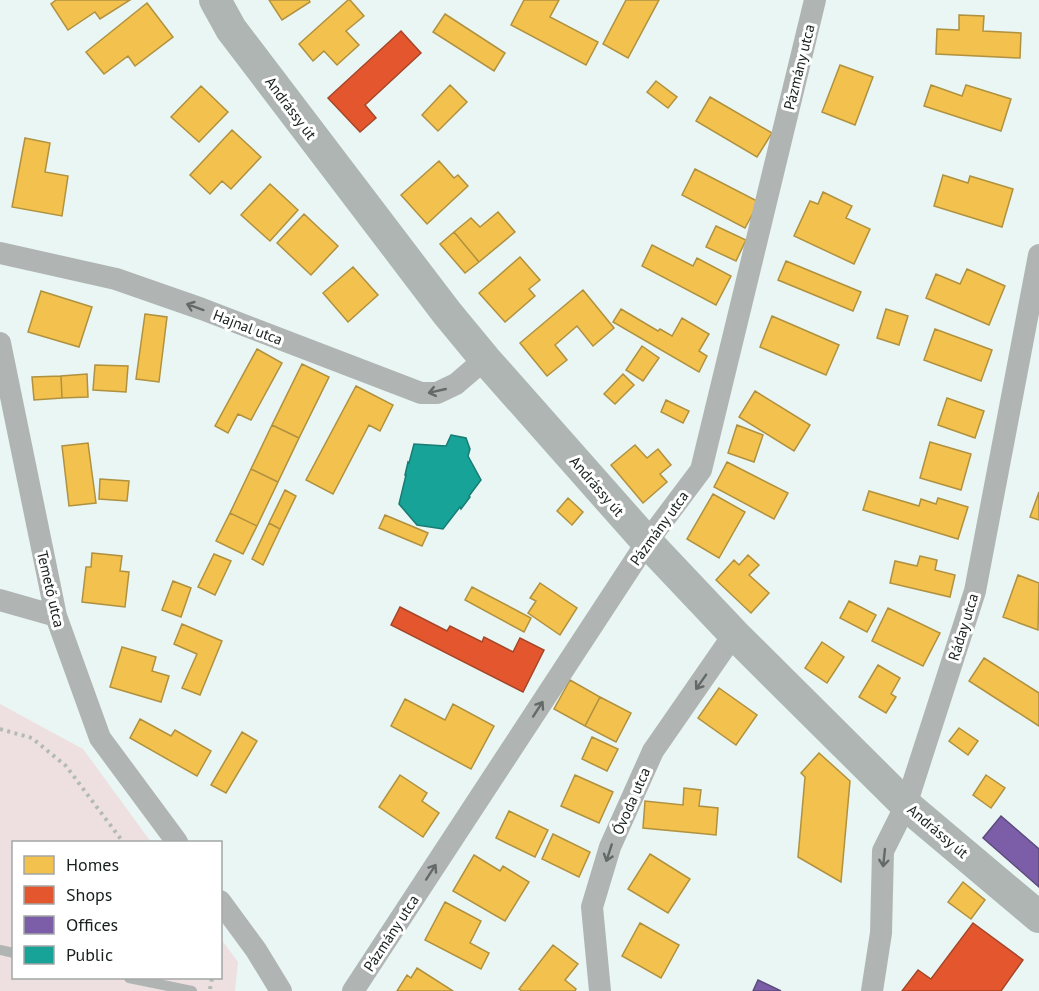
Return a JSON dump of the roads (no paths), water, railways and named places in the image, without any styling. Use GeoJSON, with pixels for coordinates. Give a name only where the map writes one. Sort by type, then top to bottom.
{"type":"FeatureCollection","features":[{"type":"Feature","properties":{"kind":"main road","name":"Andrássy út"},"geometry":{"type":"LineString","coordinates":[[215,0],[231,29],[447,313],[484,359],[647,542],[734,634],[906,805],[1039,917]]}},
{"type":"Feature","properties":{"kind":"street","name":"Pázmány utca"},"geometry":{"type":"LineString","coordinates":[[353,991],[647,542],[701,470],[815,0]]}},
{"type":"Feature","properties":{"kind":"street","name":"Hajnal utca"},"geometry":{"type":"LineString","coordinates":[[0,253],[116,279],[202,309],[421,393],[438,393],[456,384],[484,359]]}},
{"type":"Feature","properties":{"kind":"street","name":"Ráday utca"},"geometry":{"type":"LineString","coordinates":[[872,991],[881,933],[883,851],[906,805],[975,591],[1039,255]]}},
{"type":"Feature","properties":{"kind":"street","name":"Temető utca"},"geometry":{"type":"LineString","coordinates":[[0,343],[56,616],[100,738],[176,841]]}},
{"type":"Feature","properties":{"kind":"street"},"geometry":{"type":"LineString","coordinates":[[0,600],[56,616]]}},
{"type":"Feature","properties":{"kind":"street","name":"Óvoda utca"},"geometry":{"type":"LineString","coordinates":[[600,991],[592,907],[610,847],[653,751],[734,634]]}},
{"type":"Feature","properties":{"kind":"street"},"geometry":{"type":"LineString","coordinates":[[222,904],[256,950],[281,991]]}},
{"type":"Feature","properties":{"kind":"lane"},"geometry":{"type":"LineString","coordinates":[[134,979],[192,991]]}}]}
